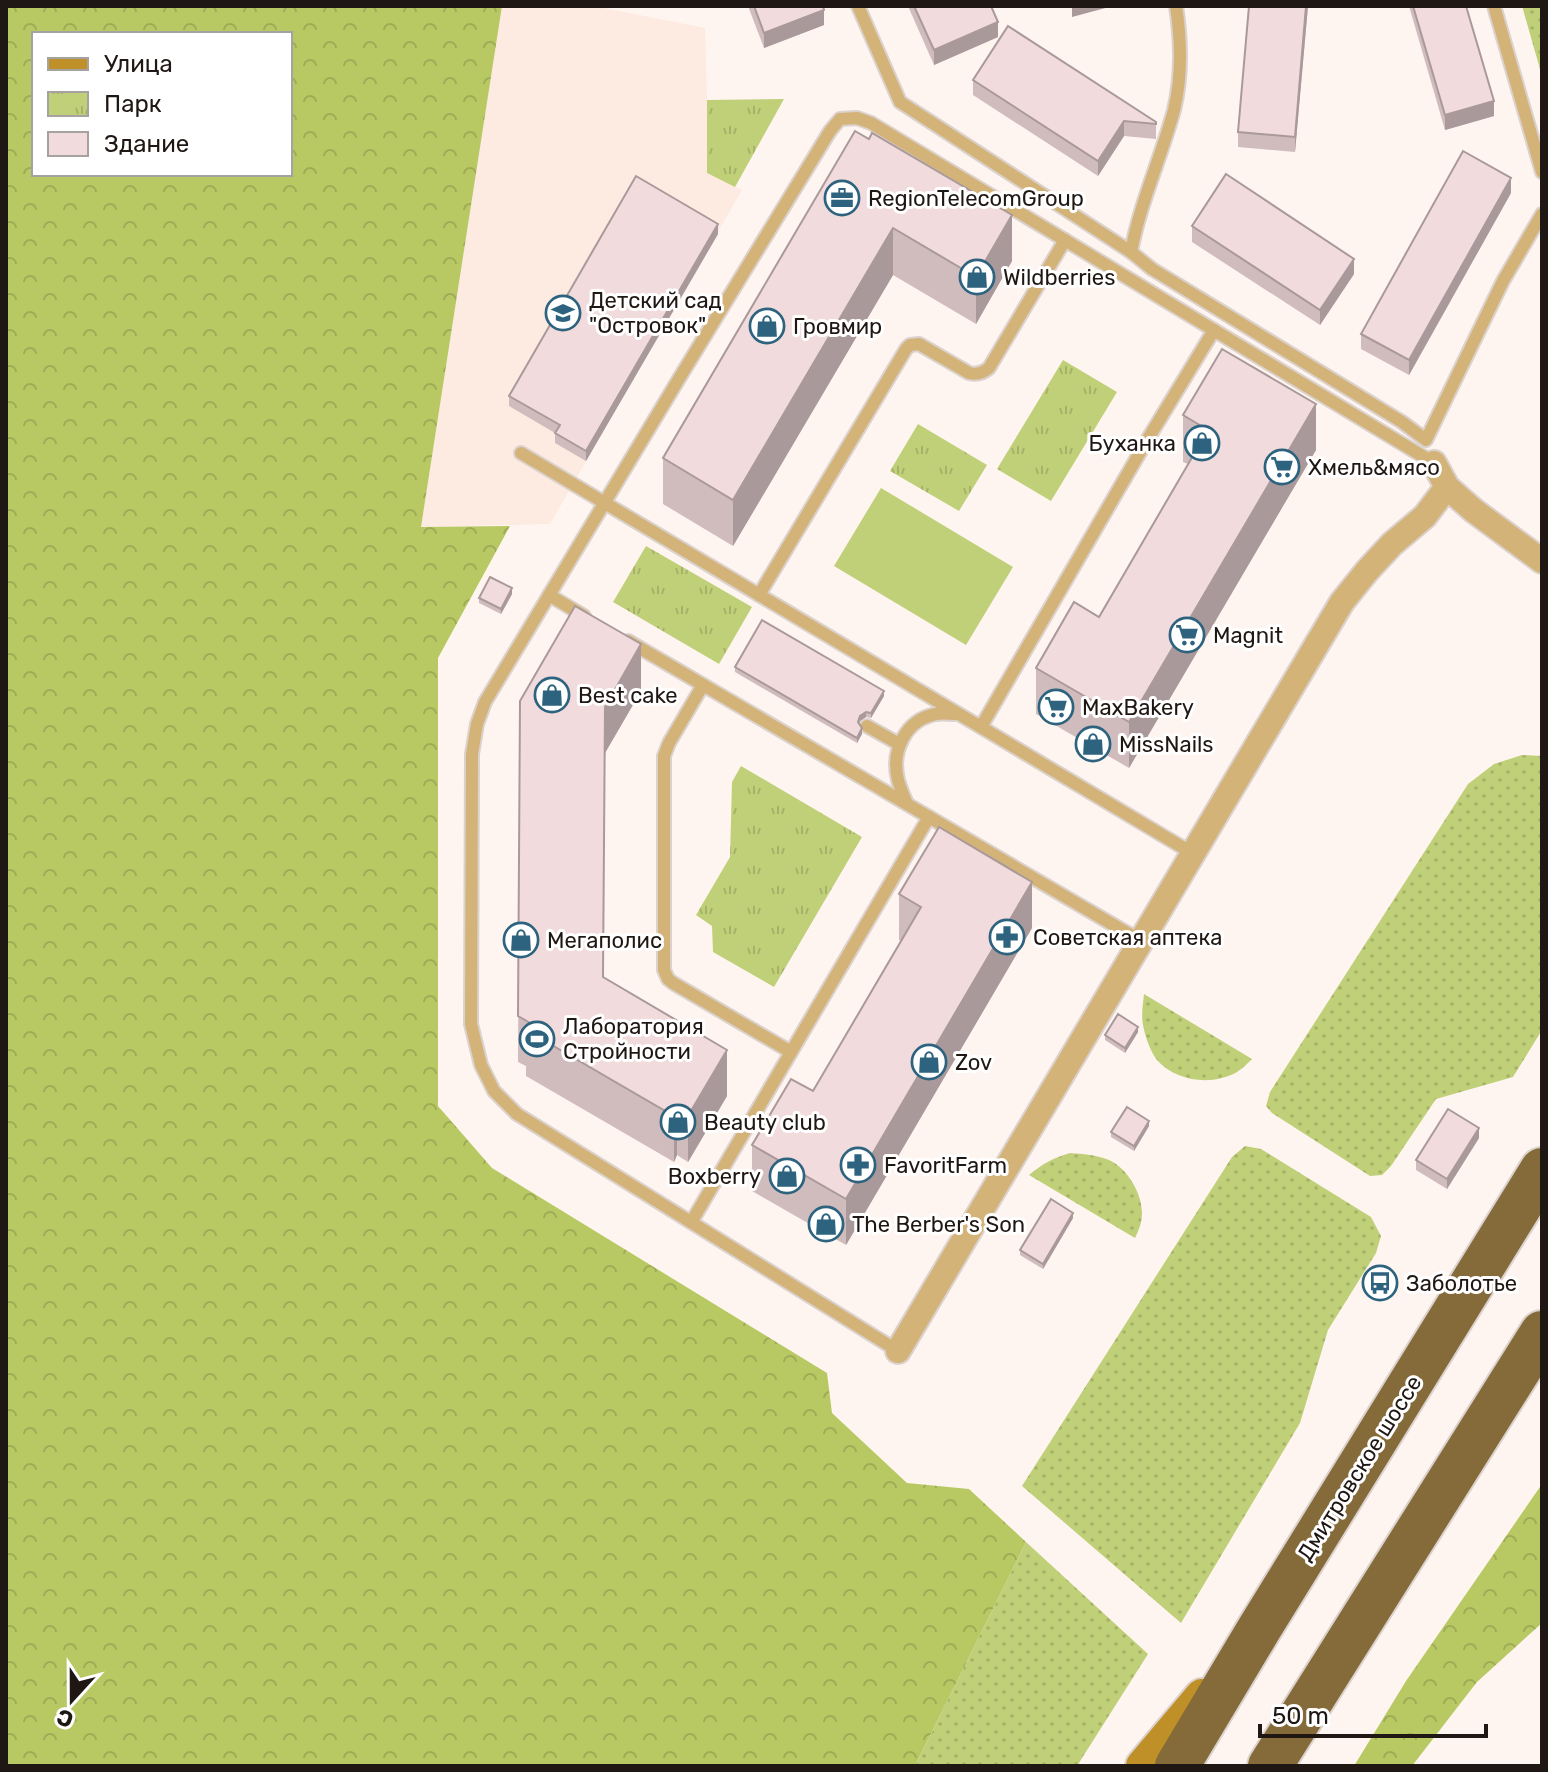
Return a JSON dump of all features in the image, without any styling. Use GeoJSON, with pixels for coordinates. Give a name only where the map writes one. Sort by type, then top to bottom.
{"type":"FeatureCollection","features":[{"type":"Feature","properties":{"kind":"highway","name":"Дмитровское шоссе"},"geometry":{"type":"LineString","coordinates":[[1177,1766],[1542,1170]]}},
{"type":"Feature","properties":{"kind":"highway"},"geometry":{"type":"LineString","coordinates":[[1270,1766],[1542,1333]]}},
{"type":"Feature","properties":{"kind":"street"},"geometry":{"type":"LineString","coordinates":[[1430,452],[1447,487],[1542,561]]}},
{"type":"Feature","properties":{"kind":"street"},"geometry":{"type":"LineString","coordinates":[[898,1351],[1342,602],[1392,544],[1425,516],[1447,487]]}},
{"type":"Feature","properties":{"kind":"street"},"geometry":{"type":"LineString","coordinates":[[1143,1766],[1259,1629]]}},
{"type":"Feature","properties":{"kind":"lane"},"geometry":{"type":"LineString","coordinates":[[858,6],[900,102],[1131,252],[1152,269],[1389,414],[1430,452]]}},
{"type":"Feature","properties":{"kind":"lane"},"geometry":{"type":"LineString","coordinates":[[1131,252],[1135,230],[1175,108],[1180,30],[1176,6]]}},
{"type":"Feature","properties":{"kind":"lane"},"geometry":{"type":"LineString","coordinates":[[1494,6],[1542,172]]}},
{"type":"Feature","properties":{"kind":"lane"},"geometry":{"type":"LineString","coordinates":[[898,1351],[517,1114],[494,1091],[481,1065],[471,1024],[472,754],[477,724],[485,702],[821,145],[840,119],[857,118],[871,123],[1214,330],[1430,452]]}},
{"type":"Feature","properties":{"kind":"lane"},"geometry":{"type":"LineString","coordinates":[[1430,452],[1503,281],[1542,214]]}},
{"type":"Feature","properties":{"kind":"lane"},"geometry":{"type":"LineString","coordinates":[[759,595],[906,349],[919,344],[969,373],[986,371],[1065,240]]}},
{"type":"Feature","properties":{"kind":"lane"},"geometry":{"type":"LineString","coordinates":[[981,727],[1214,330]]}},
{"type":"Feature","properties":{"kind":"lane"},"geometry":{"type":"LineString","coordinates":[[521,453],[1192,853]]}},
{"type":"Feature","properties":{"kind":"lane"},"geometry":{"type":"LineString","coordinates":[[549,595],[600,625]]}},
{"type":"Feature","properties":{"kind":"lane"},"geometry":{"type":"LineString","coordinates":[[613,633],[1141,941]]}},
{"type":"Feature","properties":{"kind":"lane"},"geometry":{"type":"LineString","coordinates":[[703,685],[664,756],[664,970],[673,983],[791,1052]]}},
{"type":"Feature","properties":{"kind":"lane"},"geometry":{"type":"LineString","coordinates":[[907,804],[896,768],[896,752],[903,736],[915,723],[935,714],[959,714]]}},
{"type":"Feature","properties":{"kind":"lane"},"geometry":{"type":"LineString","coordinates":[[867,726],[899,744]]}},
{"type":"Feature","properties":{"kind":"lane"},"geometry":{"type":"LineString","coordinates":[[692,1221],[929,817]]}},
{"type":"Feature","properties":{"kind":"shaded area","name":"Детский сад \"Островок\""},"geometry":{"type":"Polygon","coordinates":[[[502,6],[594,6],[705,28],[707,173],[742,190],[550,524],[421,527],[502,6]]]}},
{"type":"Feature","properties":{"kind":"green space"},"geometry":{"type":"Polygon","coordinates":[[[6,6],[502,6],[421,527],[510,526],[438,658],[438,1106],[492,1168],[827,1373],[832,1413],[907,1483],[969,1489],[1026,1542],[915,1766],[6,1766],[6,6]]]}},
{"type":"Feature","properties":{"kind":"green space"},"geometry":{"type":"Polygon","coordinates":[[[1522,6],[1542,6],[1542,76],[1522,6]]]}},
{"type":"Feature","properties":{"kind":"green space"},"geometry":{"type":"Polygon","coordinates":[[[784,99],[735,187],[707,173],[707,100],[784,99]]]}},
{"type":"Feature","properties":{"kind":"green space"},"geometry":{"type":"Polygon","coordinates":[[[1063,360],[1117,392],[1051,501],[997,469],[1063,360]]]}},
{"type":"Feature","properties":{"kind":"green space"},"geometry":{"type":"Polygon","coordinates":[[[918,424],[987,465],[959,511],[890,471],[918,424]]]}},
{"type":"Feature","properties":{"kind":"green space"},"geometry":{"type":"Polygon","coordinates":[[[881,488],[1013,567],[966,645],[834,566],[881,488]]]}},
{"type":"Feature","properties":{"kind":"green space"},"geometry":{"type":"Polygon","coordinates":[[[646,546],[752,607],[719,664],[613,602],[646,546]]]}},
{"type":"Feature","properties":{"kind":"green space"},"geometry":{"type":"Polygon","coordinates":[[[1522,755],[1542,756],[1542,1030],[1513,1077],[1436,1099],[1391,1166],[1382,1175],[1370,1176],[1272,1113],[1266,1106],[1270,1092],[1468,784],[1494,764],[1522,755]]]}},
{"type":"Feature","properties":{"kind":"green space"},"geometry":{"type":"Polygon","coordinates":[[[741,766],[862,837],[774,987],[713,952],[712,926],[696,915],[730,857],[732,782],[741,766]]]}},
{"type":"Feature","properties":{"kind":"green space"},"geometry":{"type":"Polygon","coordinates":[[[1144,994],[1252,1059],[1237,1072],[1217,1079],[1195,1080],[1174,1073],[1157,1060],[1148,1043],[1142,1021],[1144,994]]]}},
{"type":"Feature","properties":{"kind":"green space"},"geometry":{"type":"Polygon","coordinates":[[[1245,1146],[1261,1149],[1371,1217],[1381,1236],[1376,1253],[1328,1330],[1300,1423],[1181,1623],[1022,1486],[1232,1157],[1245,1146]]]}},
{"type":"Feature","properties":{"kind":"green space"},"geometry":{"type":"Polygon","coordinates":[[[1070,1153],[1109,1160],[1127,1175],[1141,1205],[1141,1220],[1135,1238],[1029,1175],[1048,1162],[1070,1153]]]}},
{"type":"Feature","properties":{"kind":"green space"},"geometry":{"type":"Polygon","coordinates":[[[1542,1484],[1542,1623],[1477,1682],[1412,1766],[1354,1766],[1406,1681],[1542,1484]]]}},
{"type":"Feature","properties":{"kind":"green space"},"geometry":{"type":"Polygon","coordinates":[[[1026,1542],[1148,1654],[1077,1766],[915,1766],[1026,1542]]]}},
{"type":"Feature","properties":{"kind":"building"},"geometry":{"type":"Polygon","coordinates":[[[754,6],[823,6],[824,10],[764,33],[754,6]]]}},
{"type":"Feature","properties":{"kind":"building"},"geometry":{"type":"Polygon","coordinates":[[[914,6],[991,6],[998,22],[934,50],[914,6]]]}},
{"type":"Feature","properties":{"kind":"building"},"geometry":{"type":"Polygon","coordinates":[[[1249,6],[1306,6],[1295,137],[1238,132],[1249,6]]]}},
{"type":"Feature","properties":{"kind":"building"},"geometry":{"type":"Polygon","coordinates":[[[1413,6],[1466,6],[1494,101],[1445,115],[1413,6]]]}},
{"type":"Feature","properties":{"kind":"building"},"geometry":{"type":"Polygon","coordinates":[[[1008,26],[1156,124],[1124,121],[1098,161],[973,80],[1008,26]]]}},
{"type":"Feature","properties":{"kind":"building"},"geometry":{"type":"Polygon","coordinates":[[[855,131],[869,139],[872,133],[1012,215],[976,277],[893,228],[733,500],[663,458],[855,131]]]}},
{"type":"Feature","properties":{"kind":"building"},"geometry":{"type":"Polygon","coordinates":[[[1463,151],[1511,178],[1409,360],[1361,334],[1463,151]]]}},
{"type":"Feature","properties":{"kind":"building"},"geometry":{"type":"Polygon","coordinates":[[[1226,174],[1354,259],[1320,310],[1192,226],[1226,174]]]}},
{"type":"Feature","properties":{"kind":"building"},"geometry":{"type":"Polygon","coordinates":[[[636,176],[718,224],[586,451],[555,433],[560,425],[509,396],[636,176]]]}},
{"type":"Feature","properties":{"kind":"building"},"geometry":{"type":"Polygon","coordinates":[[[1222,349],[1316,404],[1129,722],[1036,668],[1074,602],[1099,617],[1148,533],[1208,430],[1183,415],[1222,349]]]}},
{"type":"Feature","properties":{"kind":"building"},"geometry":{"type":"Polygon","coordinates":[[[490,577],[512,588],[501,609],[479,598],[490,577]]]}},
{"type":"Feature","properties":{"kind":"building"},"geometry":{"type":"Polygon","coordinates":[[[575,606],[641,644],[605,707],[603,977],[727,1050],[688,1116],[677,1109],[674,1116],[526,1030],[530,1023],[518,1016],[520,701],[575,606]]]}},
{"type":"Feature","properties":{"kind":"building"},"geometry":{"type":"Polygon","coordinates":[[[762,620],[884,691],[871,713],[860,716],[858,722],[862,728],[857,738],[735,667],[762,620]]]}},
{"type":"Feature","properties":{"kind":"building"},"geometry":{"type":"Polygon","coordinates":[[[939,827],[1032,882],[846,1199],[752,1145],[791,1079],[813,1091],[921,907],[899,894],[939,827]]]}},
{"type":"Feature","properties":{"kind":"building"},"geometry":{"type":"Polygon","coordinates":[[[1118,1014],[1138,1027],[1125,1048],[1105,1035],[1118,1014]]]}},
{"type":"Feature","properties":{"kind":"building"},"geometry":{"type":"Polygon","coordinates":[[[1127,1107],[1149,1121],[1134,1146],[1111,1132],[1127,1107]]]}},
{"type":"Feature","properties":{"kind":"building"},"geometry":{"type":"Polygon","coordinates":[[[1448,1109],[1479,1128],[1447,1179],[1416,1160],[1448,1109]]]}},
{"type":"Feature","properties":{"kind":"building"},"geometry":{"type":"Polygon","coordinates":[[[1051,1199],[1073,1213],[1043,1264],[1020,1250],[1051,1199]]]}},
{"type":"Feature","properties":{"kind":"place","name":"RegionTelecomGroup"},"geometry":{"type":"Point","coordinates":[842,198]}},
{"type":"Feature","properties":{"kind":"place","name":"Wildberries"},"geometry":{"type":"Point","coordinates":[977,277]}},
{"type":"Feature","properties":{"kind":"place","name":"Детский сад \"Островок\""},"geometry":{"type":"Point","coordinates":[563,313]}},
{"type":"Feature","properties":{"kind":"place","name":"Гровмир"},"geometry":{"type":"Point","coordinates":[767,326]}},
{"type":"Feature","properties":{"kind":"place","name":"Буханка"},"geometry":{"type":"Point","coordinates":[1202,443]}},
{"type":"Feature","properties":{"kind":"place","name":"Хмель&мясо"},"geometry":{"type":"Point","coordinates":[1282,467]}},
{"type":"Feature","properties":{"kind":"place","name":"Magnit"},"geometry":{"type":"Point","coordinates":[1187,635]}},
{"type":"Feature","properties":{"kind":"place","name":"Best cake"},"geometry":{"type":"Point","coordinates":[552,695]}},
{"type":"Feature","properties":{"kind":"place","name":"MaxBakery"},"geometry":{"type":"Point","coordinates":[1056,707]}},
{"type":"Feature","properties":{"kind":"place","name":"MissNails"},"geometry":{"type":"Point","coordinates":[1093,744]}},
{"type":"Feature","properties":{"kind":"place","name":"Советская аптека"},"geometry":{"type":"Point","coordinates":[1007,937]}},
{"type":"Feature","properties":{"kind":"place","name":"Мегаполис"},"geometry":{"type":"Point","coordinates":[521,940]}},
{"type":"Feature","properties":{"kind":"place","name":"Лаборатория Стройности"},"geometry":{"type":"Point","coordinates":[537,1039]}},
{"type":"Feature","properties":{"kind":"place","name":"Zov"},"geometry":{"type":"Point","coordinates":[929,1062]}},
{"type":"Feature","properties":{"kind":"place","name":"Beauty club"},"geometry":{"type":"Point","coordinates":[678,1122]}},
{"type":"Feature","properties":{"kind":"place","name":"FavoritFarm"},"geometry":{"type":"Point","coordinates":[858,1165]}},
{"type":"Feature","properties":{"kind":"place","name":"Boxberry"},"geometry":{"type":"Point","coordinates":[787,1176]}},
{"type":"Feature","properties":{"kind":"place","name":"The Berber's Son"},"geometry":{"type":"Point","coordinates":[826,1224]}},
{"type":"Feature","properties":{"kind":"place","name":"Заболотье"},"geometry":{"type":"Point","coordinates":[1380,1283]}}]}
